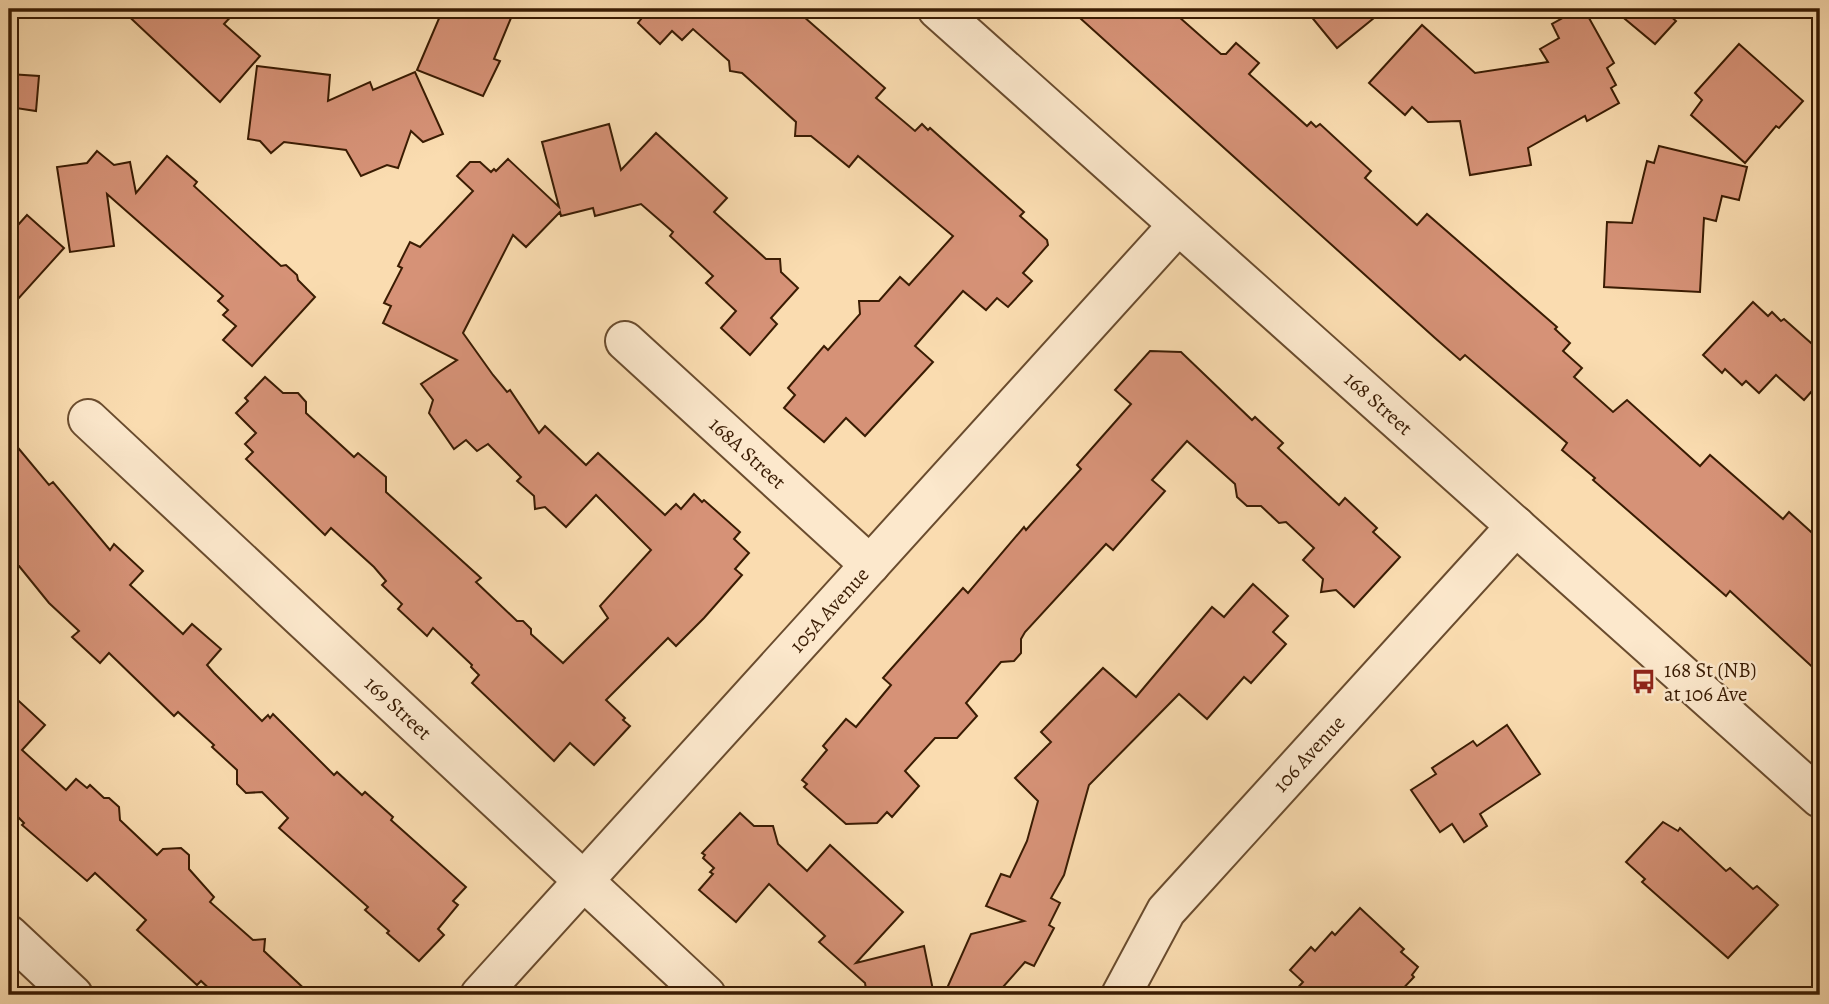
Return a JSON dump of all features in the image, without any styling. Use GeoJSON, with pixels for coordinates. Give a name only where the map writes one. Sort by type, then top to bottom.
{"type":"FeatureCollection","features":[{"type":"Feature","properties":{"kind":"street","name":"168 Street"},"geometry":{"type":"LineString","coordinates":[[937,9],[1820,798]]}},
{"type":"Feature","properties":{"kind":"street","name":"105A Avenue"},"geometry":{"type":"LineString","coordinates":[[480,995],[1178,225]]}},
{"type":"Feature","properties":{"kind":"street","name":"168A Street"},"geometry":{"type":"LineString","coordinates":[[625,341],[870,565]]}},
{"type":"Feature","properties":{"kind":"street","name":"169 Street"},"geometry":{"type":"LineString","coordinates":[[88,419],[706,995]]}},
{"type":"Feature","properties":{"kind":"street","name":"106 Avenue"},"geometry":{"type":"LineString","coordinates":[[1121,995],[1166,911],[1516,526]]}},
{"type":"Feature","properties":{"kind":"street"},"geometry":{"type":"LineString","coordinates":[[9,935],[73,995]]}},
{"type":"Feature","properties":{"kind":"building"},"geometry":{"type":"Polygon","coordinates":[[[121,9],[238,9],[224,24],[260,56],[220,102],[121,9]]]}},
{"type":"Feature","properties":{"kind":"building"},"geometry":{"type":"Polygon","coordinates":[[[443,9],[488,9],[511,18],[494,59],[500,61],[483,96],[417,70],[443,9]]]}},
{"type":"Feature","properties":{"kind":"building"},"geometry":{"type":"Polygon","coordinates":[[[649,9],[795,9],[885,88],[876,98],[915,131],[922,124],[928,130],[930,128],[1024,212],[1020,216],[1047,240],[1048,245],[1023,273],[1032,281],[1008,307],[997,298],[986,310],[963,291],[915,346],[933,362],[865,436],[846,418],[824,442],[784,408],[795,395],[788,388],[824,346],[828,350],[860,314],[859,301],[879,301],[900,277],[909,285],[953,236],[858,156],[849,167],[811,136],[795,136],[796,122],[742,73],[730,71],[729,61],[693,29],[682,40],[672,31],[660,44],[638,23],[649,9]]]}},
{"type":"Feature","properties":{"kind":"building"},"geometry":{"type":"Polygon","coordinates":[[[1070,9],[1170,9],[1221,54],[1226,54],[1236,43],[1259,63],[1249,74],[1307,126],[1311,122],[1316,127],[1320,124],[1371,171],[1365,178],[1417,225],[1427,214],[1557,327],[1555,329],[1570,343],[1563,351],[1582,368],[1574,377],[1613,412],[1627,400],[1700,466],[1710,455],[1783,519],[1789,512],[1820,540],[1820,674],[1730,591],[1726,596],[1593,480],[1595,478],[1562,450],[1567,443],[1465,355],[1460,360],[1070,9]]]}},
{"type":"Feature","properties":{"kind":"building"},"geometry":{"type":"Polygon","coordinates":[[[1305,9],[1385,9],[1337,48],[1305,9]]]}},
{"type":"Feature","properties":{"kind":"building"},"geometry":{"type":"Polygon","coordinates":[[[1579,9],[1584,9],[1614,63],[1607,68],[1616,85],[1611,88],[1619,103],[1587,121],[1585,116],[1528,148],[1531,165],[1470,175],[1460,121],[1428,122],[1412,107],[1405,115],[1369,83],[1422,25],[1475,73],[1548,62],[1540,49],[1559,38],[1552,24],[1579,9]]]}},
{"type":"Feature","properties":{"kind":"building"},"geometry":{"type":"Polygon","coordinates":[[[1613,9],[1662,9],[1676,21],[1655,44],[1613,9]]]}},
{"type":"Feature","properties":{"kind":"building"},"geometry":{"type":"Polygon","coordinates":[[[1739,44],[1803,101],[1779,128],[1776,126],[1745,163],[1691,115],[1702,100],[1695,93],[1739,44]]]}},
{"type":"Feature","properties":{"kind":"building"},"geometry":{"type":"Polygon","coordinates":[[[257,66],[330,75],[328,101],[370,82],[373,90],[415,72],[443,134],[423,142],[411,131],[398,168],[387,165],[361,176],[346,150],[284,142],[271,153],[260,141],[248,139],[257,66]]]}},
{"type":"Feature","properties":{"kind":"building"},"geometry":{"type":"Polygon","coordinates":[[[9,74],[39,76],[36,111],[9,107],[9,74]]]}},
{"type":"Feature","properties":{"kind":"building"},"geometry":{"type":"Polygon","coordinates":[[[609,124],[621,170],[656,133],[727,198],[714,212],[766,259],[780,259],[781,272],[798,288],[771,318],[777,324],[750,355],[721,328],[736,311],[706,283],[713,276],[670,236],[673,232],[641,204],[595,216],[593,208],[561,216],[560,212],[526,247],[513,235],[463,333],[507,392],[510,390],[539,433],[545,426],[586,465],[598,453],[665,515],[676,504],[681,509],[694,494],[740,532],[734,539],[749,553],[735,569],[742,575],[704,618],[676,646],[668,638],[606,700],[630,726],[594,765],[570,743],[554,761],[472,683],[479,675],[472,665],[433,628],[427,636],[398,609],[402,604],[382,585],[386,581],[374,567],[331,528],[325,535],[246,459],[253,452],[245,444],[256,433],[236,413],[248,401],[245,398],[265,377],[283,393],[298,393],[306,402],[306,413],[354,457],[358,453],[386,477],[386,492],[481,578],[476,582],[517,621],[523,621],[531,629],[531,634],[563,663],[608,618],[600,606],[651,550],[596,495],[566,527],[545,507],[535,509],[534,496],[517,481],[521,477],[488,444],[477,451],[466,440],[454,449],[429,413],[433,400],[421,384],[457,360],[383,323],[391,306],[384,303],[402,268],[398,266],[410,242],[420,247],[473,191],[457,176],[470,162],[480,162],[491,172],[494,169],[496,171],[508,159],[559,207],[542,142],[609,124]]]}},
{"type":"Feature","properties":{"kind":"building"},"geometry":{"type":"Polygon","coordinates":[[[1659,146],[1747,167],[1739,200],[1722,196],[1716,221],[1704,218],[1700,292],[1604,287],[1607,222],[1632,223],[1647,161],[1654,163],[1659,146]]]}},
{"type":"Feature","properties":{"kind":"building"},"geometry":{"type":"Polygon","coordinates":[[[97,151],[114,165],[130,162],[136,193],[167,156],[197,182],[194,186],[281,266],[286,265],[297,275],[298,280],[315,297],[252,366],[223,340],[236,326],[223,315],[228,310],[218,301],[223,296],[107,194],[114,246],[70,252],[57,167],[87,163],[97,151]]]}},
{"type":"Feature","properties":{"kind":"building"},"geometry":{"type":"Polygon","coordinates":[[[27,215],[64,248],[9,309],[9,235],[27,215]]]}},
{"type":"Feature","properties":{"kind":"building"},"geometry":{"type":"Polygon","coordinates":[[[1753,302],[1768,316],[1772,312],[1781,321],[1784,319],[1820,351],[1820,382],[1804,400],[1776,375],[1759,393],[1746,381],[1742,385],[1725,369],[1722,373],[1703,355],[1753,302]]]}},
{"type":"Feature","properties":{"kind":"building"},"geometry":{"type":"Polygon","coordinates":[[[1150,351],[1181,352],[1252,420],[1255,417],[1283,443],[1278,448],[1339,505],[1345,498],[1377,528],[1373,532],[1400,557],[1354,607],[1336,590],[1321,592],[1323,579],[1303,560],[1314,548],[1286,522],[1279,523],[1261,506],[1247,506],[1237,497],[1235,484],[1187,441],[1152,480],[1165,491],[1113,550],[1106,544],[1025,632],[1021,639],[1021,653],[1014,661],[1001,662],[966,703],[977,716],[957,738],[935,738],[905,771],[919,786],[892,817],[887,812],[877,823],[846,824],[804,787],[807,784],[802,780],[827,750],[823,746],[846,719],[856,727],[891,685],[883,678],[963,588],[968,593],[1024,527],[1026,530],[1081,469],[1077,465],[1131,404],[1115,390],[1150,351]]]}},
{"type":"Feature","properties":{"kind":"building"},"geometry":{"type":"Polygon","coordinates":[[[9,437],[49,485],[53,482],[110,550],[114,544],[143,571],[130,585],[183,634],[192,624],[221,649],[207,665],[262,721],[273,714],[334,775],[337,772],[362,795],[365,792],[393,817],[391,820],[466,887],[453,901],[458,905],[438,929],[444,935],[419,961],[365,910],[368,907],[279,828],[288,818],[262,792],[246,793],[237,784],[237,770],[212,747],[214,745],[178,712],[174,716],[109,653],[100,663],[72,637],[79,631],[49,603],[19,566],[9,564],[9,437]]]}},
{"type":"Feature","properties":{"kind":"building"},"geometry":{"type":"Polygon","coordinates":[[[1253,584],[1288,616],[1273,632],[1286,644],[1251,683],[1244,677],[1207,719],[1179,694],[1089,785],[1064,875],[1051,898],[1060,903],[1049,925],[1054,928],[1034,966],[1025,962],[996,995],[944,995],[971,934],[1024,921],[986,906],[1001,874],[1010,877],[1027,841],[1038,801],[1015,778],[1051,742],[1041,732],[1103,668],[1136,697],[1212,607],[1224,617],[1253,584]]]}},
{"type":"Feature","properties":{"kind":"building"},"geometry":{"type":"Polygon","coordinates":[[[9,692],[45,725],[22,750],[66,790],[76,779],[87,788],[90,785],[104,798],[109,798],[119,807],[120,820],[157,855],[163,849],[181,848],[189,855],[189,869],[214,897],[210,902],[253,940],[265,939],[264,951],[311,995],[216,995],[201,981],[197,985],[137,930],[146,920],[95,873],[87,881],[22,825],[24,823],[9,808],[9,692]]]}},
{"type":"Feature","properties":{"kind":"building"},"geometry":{"type":"Polygon","coordinates":[[[1507,725],[1540,774],[1480,814],[1487,826],[1464,842],[1452,824],[1440,832],[1411,790],[1436,774],[1432,768],[1473,741],[1477,746],[1507,725]]]}},
{"type":"Feature","properties":{"kind":"building"},"geometry":{"type":"Polygon","coordinates":[[[740,813],[754,826],[773,826],[778,844],[807,871],[830,845],[903,912],[856,963],[924,946],[934,995],[867,995],[865,983],[819,942],[825,936],[769,884],[736,922],[699,890],[713,874],[710,872],[714,868],[703,858],[705,855],[702,853],[740,813]]]}},
{"type":"Feature","properties":{"kind":"building"},"geometry":{"type":"Polygon","coordinates":[[[1663,822],[1678,831],[1680,828],[1726,871],[1730,868],[1753,889],[1757,886],[1778,905],[1728,958],[1642,882],[1645,879],[1626,862],[1663,822]]]}},
{"type":"Feature","properties":{"kind":"building"},"geometry":{"type":"Polygon","coordinates":[[[1360,908],[1404,949],[1401,952],[1418,967],[1412,975],[1414,977],[1397,995],[1291,995],[1303,982],[1290,970],[1311,947],[1315,951],[1332,932],[1335,935],[1360,908]]]}},
{"type":"Feature","properties":{"kind":"place","name":"168 St (NB) at 106 Ave"},"geometry":{"type":"Point","coordinates":[1644,682]}}]}
